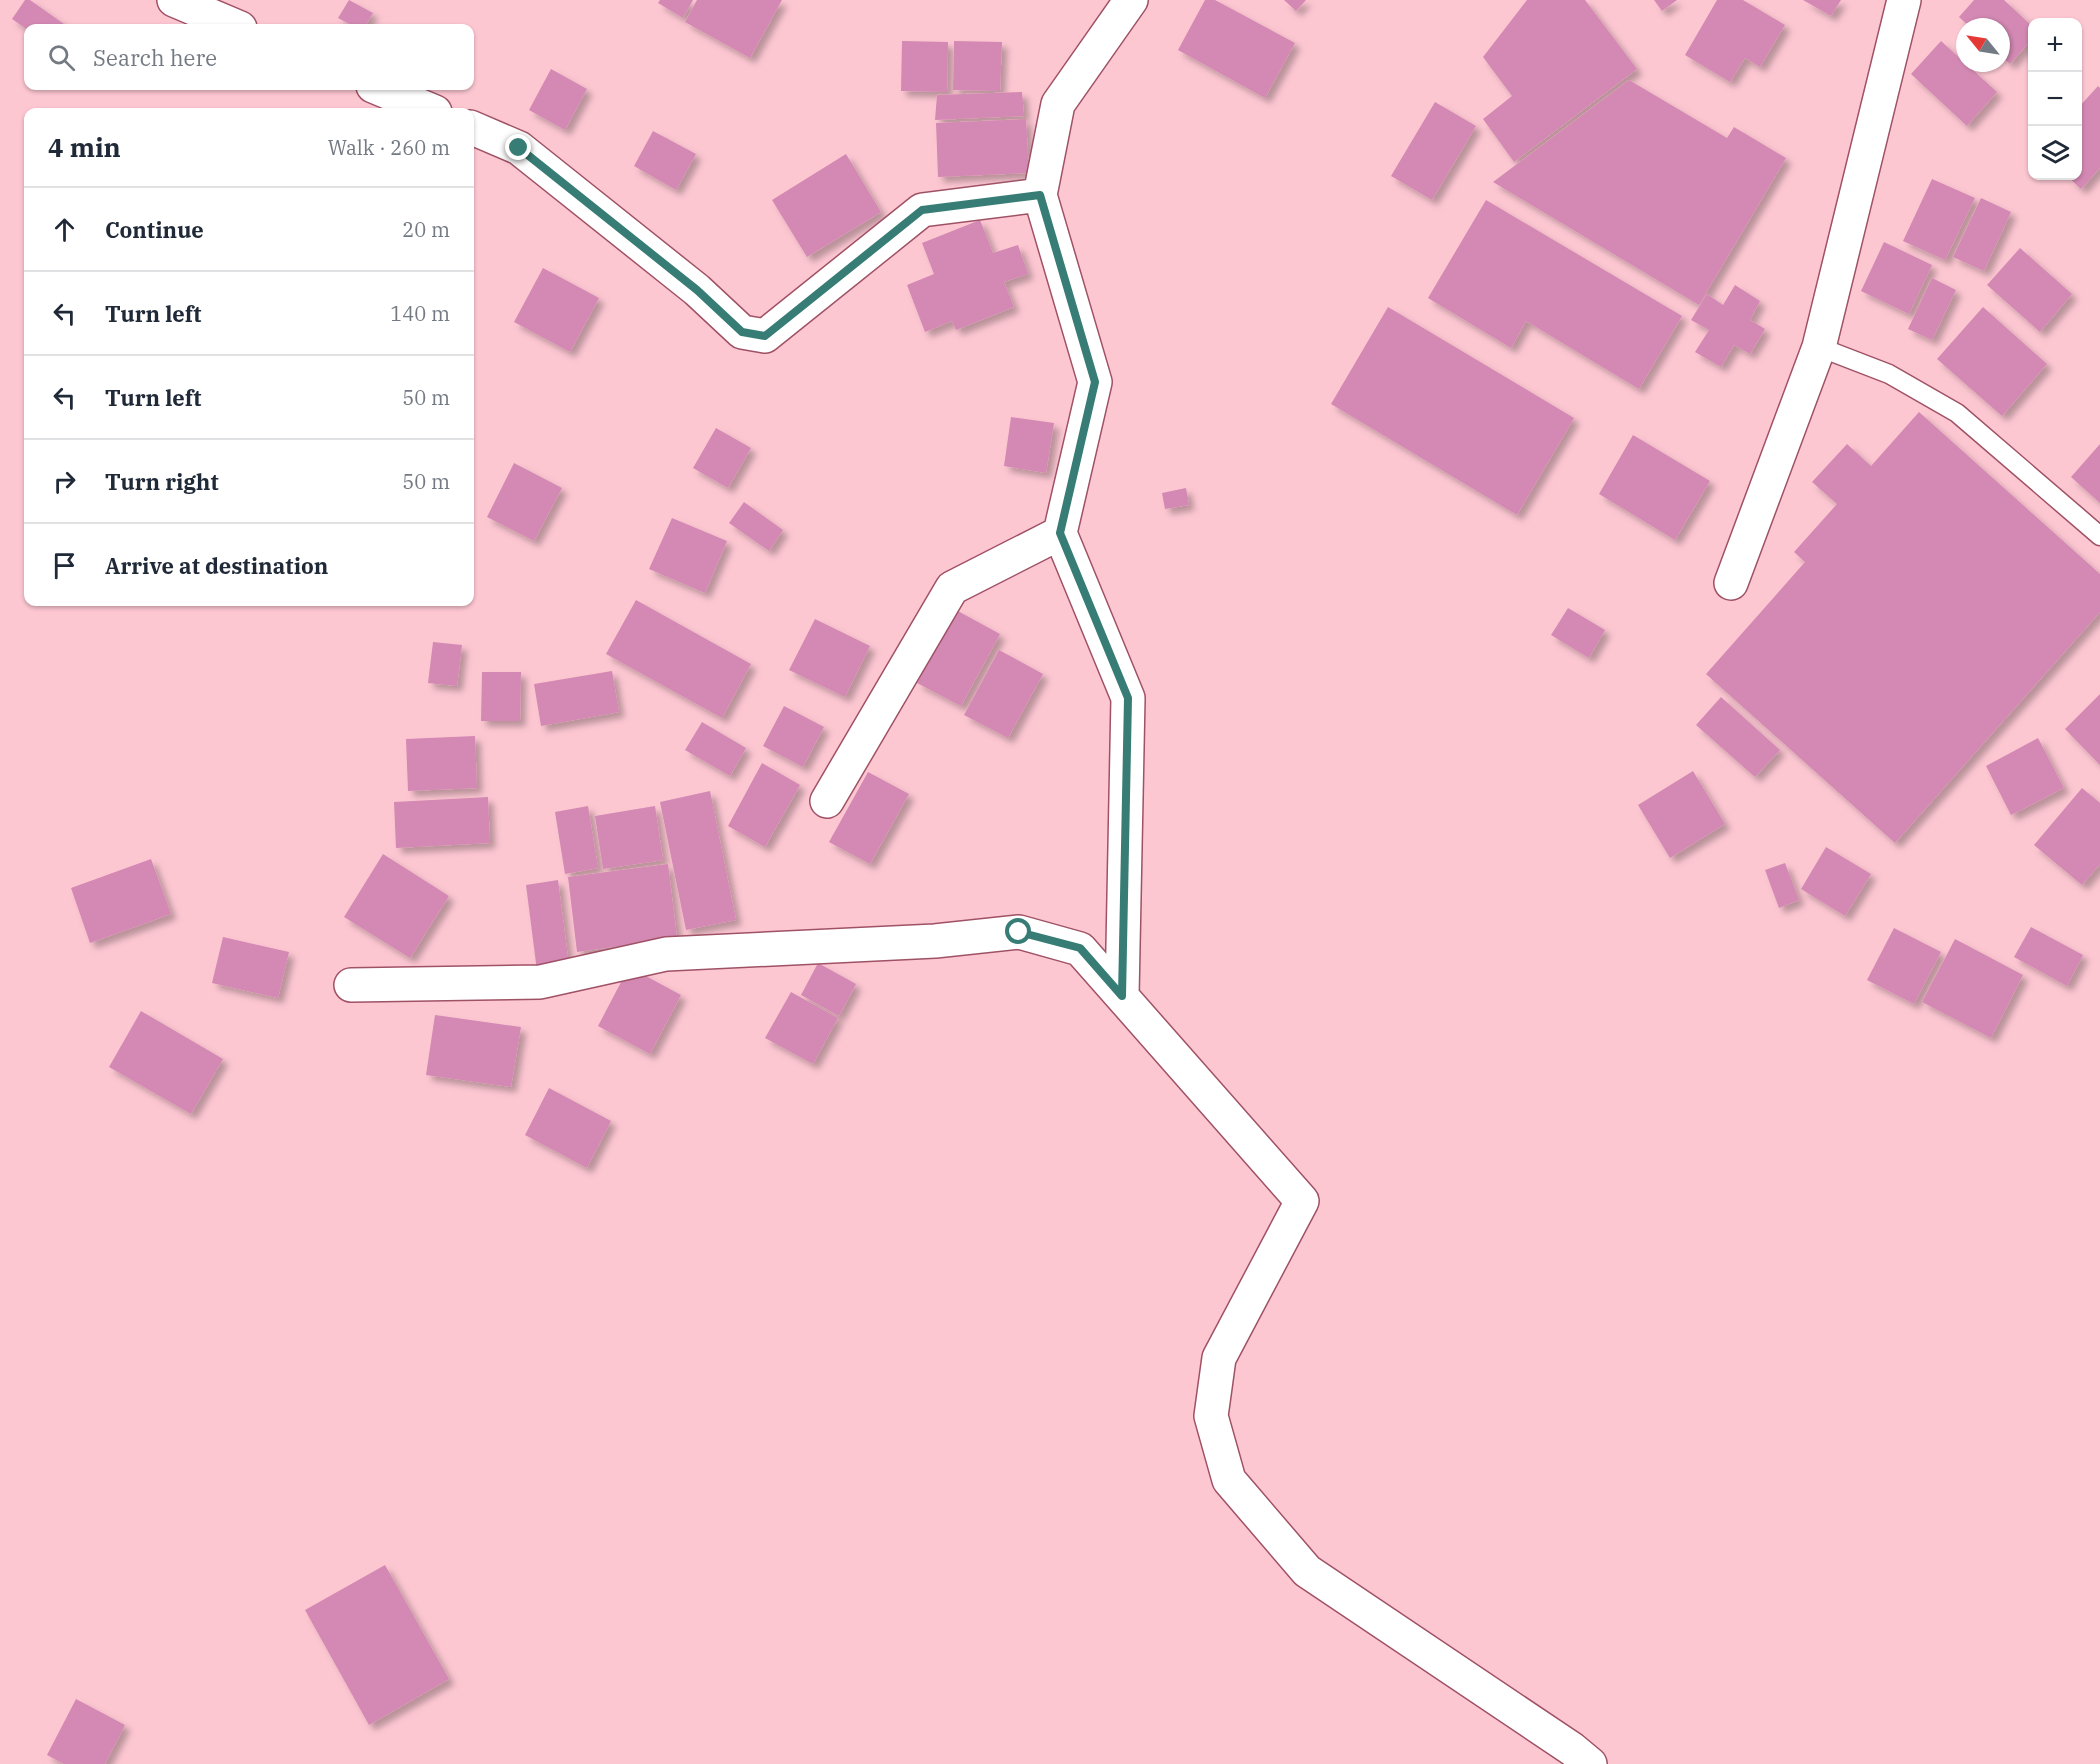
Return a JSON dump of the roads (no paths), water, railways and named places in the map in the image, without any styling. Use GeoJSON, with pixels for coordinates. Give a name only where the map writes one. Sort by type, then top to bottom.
{"type":"FeatureCollection","features":[{"type":"Feature","properties":{"kind":"street"},"geometry":{"type":"LineString","coordinates":[[174,0],[231,24]]}},
{"type":"Feature","properties":{"kind":"street"},"geometry":{"type":"LineString","coordinates":[[1122,996],[1128,698],[1060,533],[1095,382],[1040,195],[1058,104],[1131,0]]}},
{"type":"Feature","properties":{"kind":"street"},"geometry":{"type":"LineString","coordinates":[[1731,583],[1819,346],[1904,0]]}},
{"type":"Feature","properties":{"kind":"street"},"geometry":{"type":"LineString","coordinates":[[383,90],[425,108]]}},
{"type":"Feature","properties":{"kind":"street"},"geometry":{"type":"LineString","coordinates":[[474,129],[519,148],[697,290],[742,332],[765,336],[922,210],[1040,195]]}},
{"type":"Feature","properties":{"kind":"street"},"geometry":{"type":"LineString","coordinates":[[827,801],[952,588],[1060,533]]}},
{"type":"Feature","properties":{"kind":"street"},"geometry":{"type":"LineString","coordinates":[[351,985],[540,982],[666,954],[935,941],[1019,932],[1080,948],[1302,1201],[1219,1358],[1211,1416],[1228,1480],[1307,1570],[1572,1749],[1590,1764]]}},
{"type":"Feature","properties":{"kind":"lane"},"geometry":{"type":"LineString","coordinates":[[1819,346],[1889,374],[1957,413],[2100,536]]}}]}
